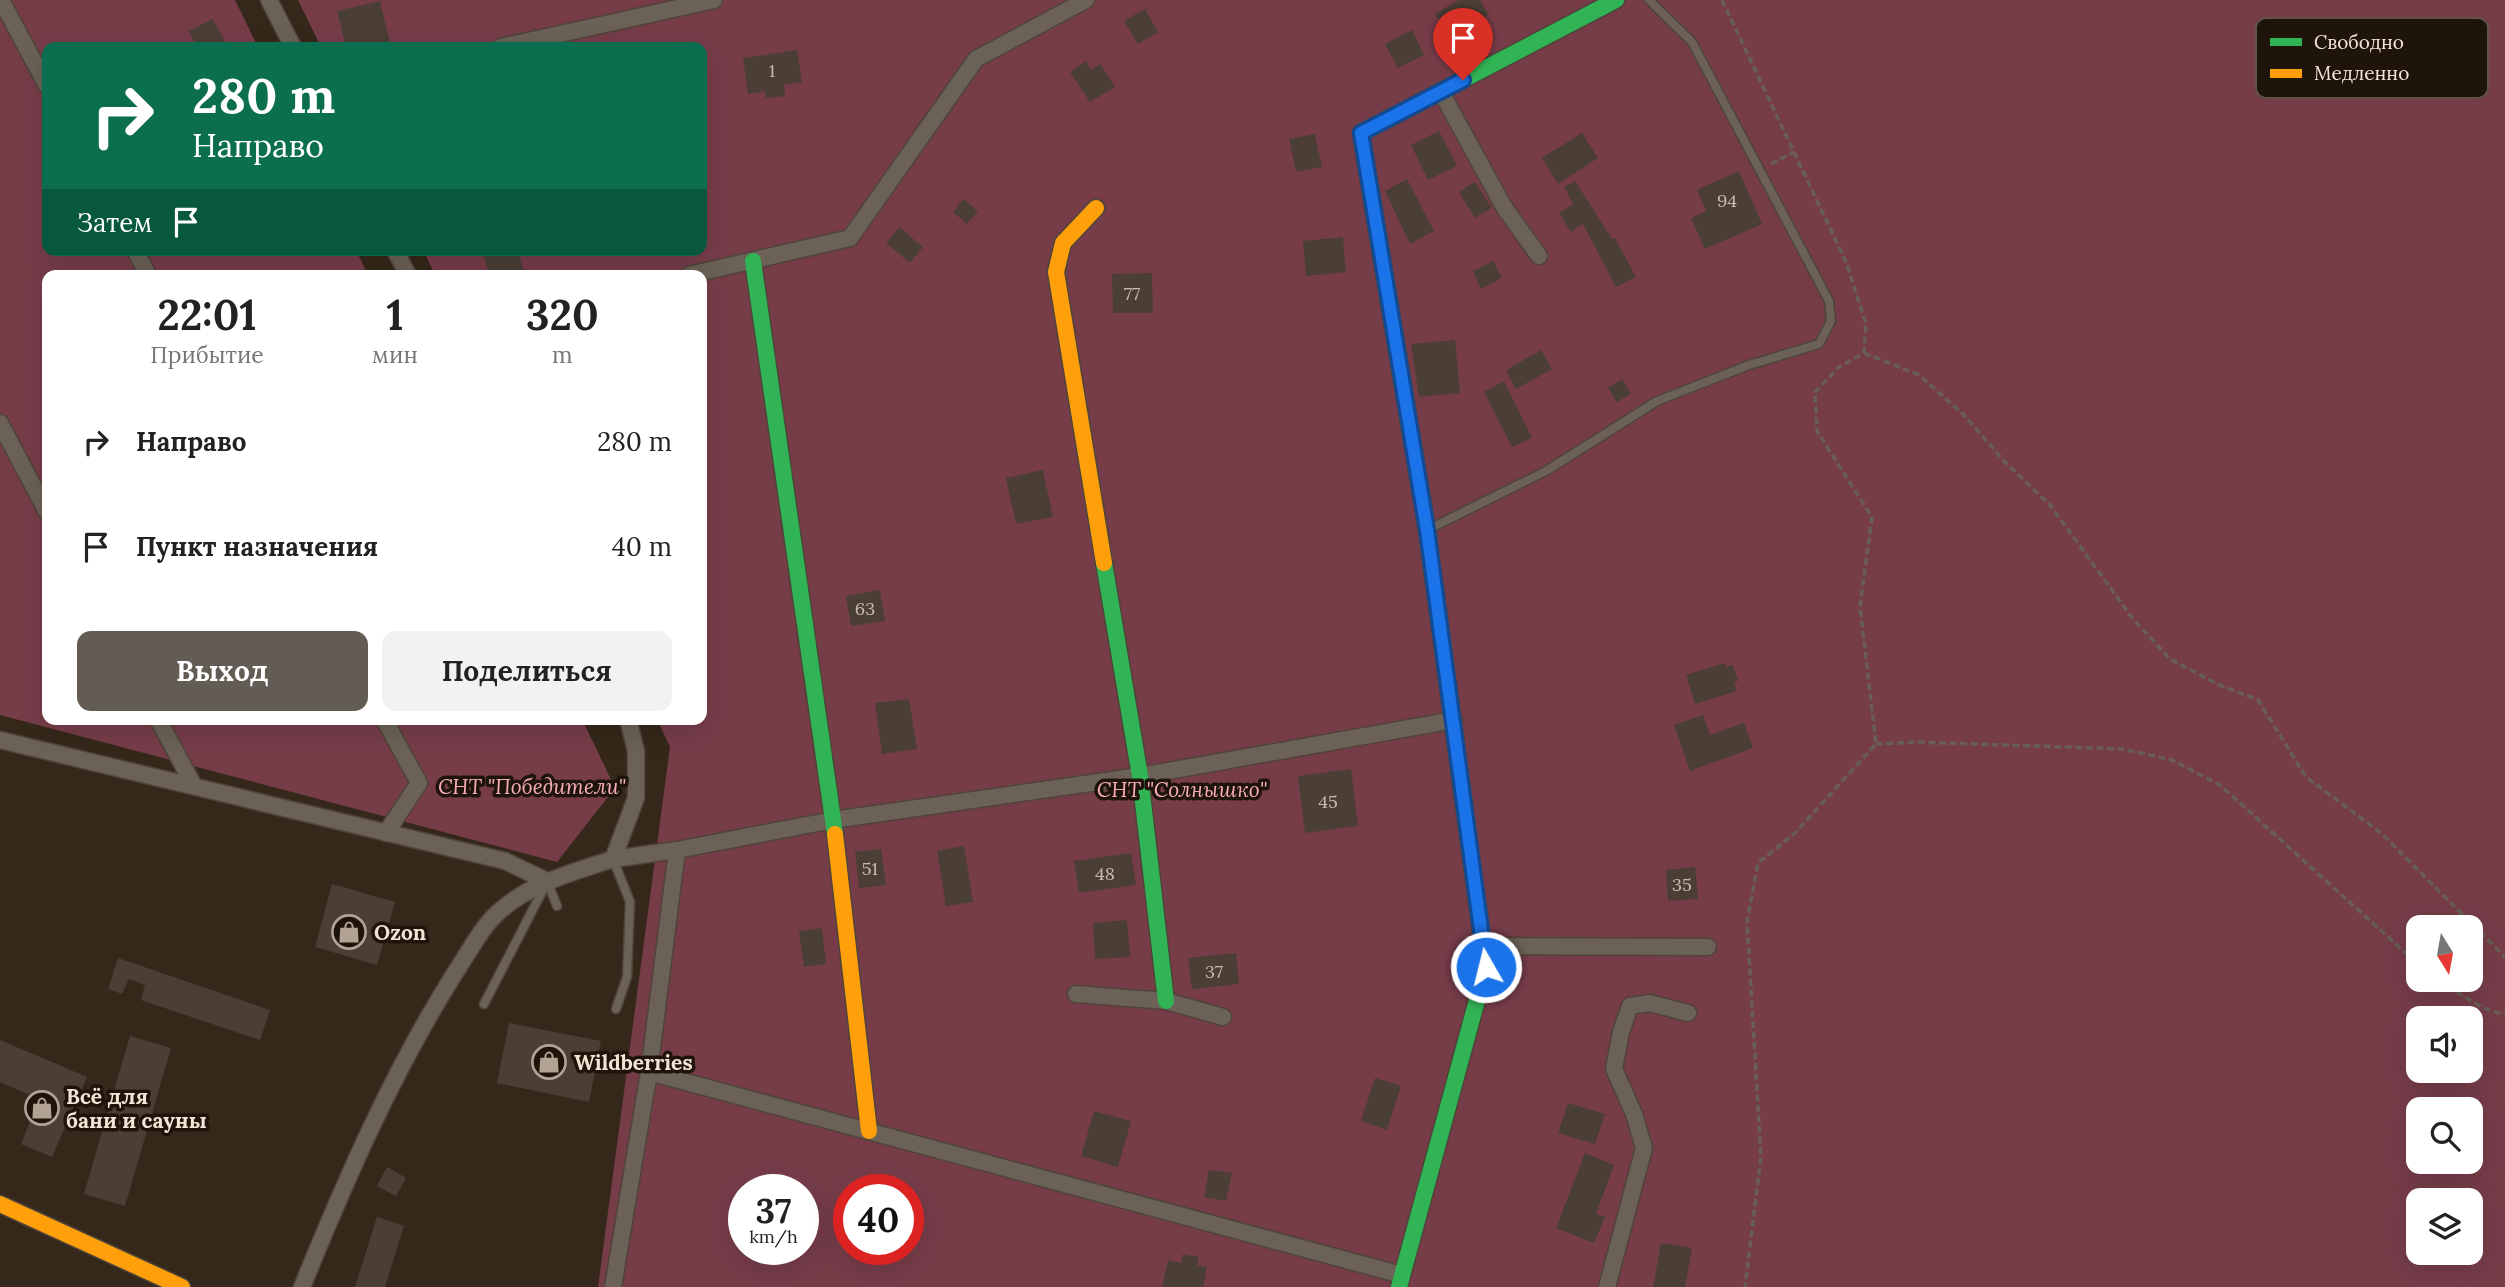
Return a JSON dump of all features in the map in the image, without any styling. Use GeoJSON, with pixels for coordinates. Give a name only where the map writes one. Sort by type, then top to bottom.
{"type":"FeatureCollection","features":[{"type":"Feature","properties":{"kind":"street"},"geometry":{"type":"LineString","coordinates":[[1,0],[42,77]]}},
{"type":"Feature","properties":{"kind":"street"},"geometry":{"type":"LineString","coordinates":[[269,0],[290,42]]}},
{"type":"Feature","properties":{"kind":"street"},"geometry":{"type":"LineString","coordinates":[[524,42],[714,0]]}},
{"type":"Feature","properties":{"kind":"street"},"geometry":{"type":"LineString","coordinates":[[707,271],[850,239],[976,59],[1086,0]]}},
{"type":"Feature","properties":{"kind":"street"},"geometry":{"type":"LineString","coordinates":[[649,1072],[1400,1281],[1486,967],[1427,530],[1361,133],[1616,0]]}},
{"type":"Feature","properties":{"kind":"street"},"geometry":{"type":"LineString","coordinates":[[1441,92],[1504,207],[1539,257]]}},
{"type":"Feature","properties":{"kind":"street"},"geometry":{"type":"LineString","coordinates":[[1096,208],[1063,238],[1056,255],[1056,272],[1140,776],[1166,1001]]}},
{"type":"Feature","properties":{"kind":"street"},"geometry":{"type":"LineString","coordinates":[[753,261],[833,820],[869,1132]]}},
{"type":"Feature","properties":{"kind":"street"},"geometry":{"type":"LineString","coordinates":[[0,423],[42,503]]}},
{"type":"Feature","properties":{"kind":"street"},"geometry":{"type":"LineString","coordinates":[[302,1287],[349,1173],[438,1001],[499,911],[527,891],[547,881],[612,859],[677,850],[833,820],[1140,776],[1454,720]]}},
{"type":"Feature","properties":{"kind":"street"},"geometry":{"type":"LineString","coordinates":[[161,725],[194,786]]}},
{"type":"Feature","properties":{"kind":"street"},"geometry":{"type":"LineString","coordinates":[[386,833],[419,783],[387,725]]}},
{"type":"Feature","properties":{"kind":"street"},"geometry":{"type":"LineString","coordinates":[[612,859],[636,798],[636,751],[630,725]]}},
{"type":"Feature","properties":{"kind":"street"},"geometry":{"type":"LineString","coordinates":[[0,740],[505,861],[547,881]]}},
{"type":"Feature","properties":{"kind":"street"},"geometry":{"type":"LineString","coordinates":[[613,1287],[649,1072],[677,850]]}},
{"type":"Feature","properties":{"kind":"street"},"geometry":{"type":"LineString","coordinates":[[1482,946],[1708,947]]}},
{"type":"Feature","properties":{"kind":"street"},"geometry":{"type":"LineString","coordinates":[[1076,994],[1166,1001],[1223,1017]]}},
{"type":"Feature","properties":{"kind":"street"},"geometry":{"type":"LineString","coordinates":[[1607,1287],[1644,1148],[1634,1114],[1614,1069],[1620,1032],[1630,1006],[1650,1003],[1688,1013]]}},
{"type":"Feature","properties":{"kind":"street"},"geometry":{"type":"LineString","coordinates":[[0,1204],[182,1287]]}},
{"type":"Feature","properties":{"kind":"lane"},"geometry":{"type":"LineString","coordinates":[[1427,530],[1546,471],[1657,401],[1749,365],[1819,344],[1831,321],[1829,301],[1692,42],[1649,0]]}},
{"type":"Feature","properties":{"kind":"lane"},"geometry":{"type":"LineString","coordinates":[[612,859],[630,902],[627,977],[616,1009]]}},
{"type":"Feature","properties":{"kind":"lane"},"geometry":{"type":"LineString","coordinates":[[547,881],[557,906]]}},
{"type":"Feature","properties":{"kind":"lane"},"geometry":{"type":"LineString","coordinates":[[484,1003],[547,881]]}},
{"type":"Feature","properties":{"kind":"path"},"geometry":{"type":"LineString","coordinates":[[1722,0],[1846,262],[1866,324],[1864,353]]}},
{"type":"Feature","properties":{"kind":"path"},"geometry":{"type":"LineString","coordinates":[[1760,169],[1794,152]]}},
{"type":"Feature","properties":{"kind":"path"},"geometry":{"type":"LineString","coordinates":[[1864,353],[1839,367],[1815,392],[1817,431],[1872,517],[1860,606],[1876,744]]}},
{"type":"Feature","properties":{"kind":"path"},"geometry":{"type":"LineString","coordinates":[[1864,353],[1919,375],[1964,415],[2004,461],[2050,505],[2133,619],[2170,659],[2217,684],[2258,700],[2306,777],[2381,833],[2505,957]]}},
{"type":"Feature","properties":{"kind":"path"},"geometry":{"type":"LineString","coordinates":[[1745,1287],[1761,1157],[1748,922],[1758,863],[1795,833],[1876,744],[1917,742],[2123,749],[2172,760],[2220,785],[2406,953]]}},
{"type":"Feature","properties":{"kind":"path"},"geometry":{"type":"LineString","coordinates":[[2457,992],[2499,1014],[2505,1013]]}},
{"type":"Feature","properties":{"kind":"green space","name":"СНТ \"Победители\""},"geometry":{"type":"Polygon","coordinates":[[[0,0],[235,0],[256,42],[42,42],[42,256],[359,256],[366,270],[42,270],[42,725],[585,725],[615,788],[557,862],[0,715],[0,0]]]}},
{"type":"Feature","properties":{"kind":"green space","name":"СНТ \"Солнышко\""},"geometry":{"type":"Polygon","coordinates":[[[298,0],[2505,0],[2505,1287],[598,1287],[670,747],[660,725],[707,725],[707,270],[433,270],[426,256],[707,256],[707,42],[319,42],[298,0]]]}},
{"type":"Feature","properties":{"kind":"building"},"geometry":{"type":"Polygon","coordinates":[[[1459,0],[1480,0],[1489,15],[1450,39],[1435,14],[1459,0]]]}},
{"type":"Feature","properties":{"kind":"building"},"geometry":{"type":"Polygon","coordinates":[[[380,1],[390,42],[345,42],[337,11],[380,1]]]}},
{"type":"Feature","properties":{"kind":"building"},"geometry":{"type":"Polygon","coordinates":[[[1145,9],[1158,32],[1138,44],[1124,21],[1145,9]]]}},
{"type":"Feature","properties":{"kind":"building"},"geometry":{"type":"Polygon","coordinates":[[[213,19],[225,42],[194,42],[189,31],[213,19]]]}},
{"type":"Feature","properties":{"kind":"building"},"geometry":{"type":"Polygon","coordinates":[[[1412,30],[1424,55],[1398,68],[1385,44],[1412,30]]]}},
{"type":"Feature","properties":{"kind":"building"},"geometry":{"type":"Polygon","coordinates":[[[797,50],[802,82],[784,85],[785,96],[766,98],[765,91],[748,94],[743,58],[797,50]]]}},
{"type":"Feature","properties":{"kind":"building"},"geometry":{"type":"Polygon","coordinates":[[[1086,61],[1091,70],[1100,64],[1115,87],[1090,102],[1070,72],[1086,61]]]}},
{"type":"Feature","properties":{"kind":"building"},"geometry":{"type":"Polygon","coordinates":[[[1439,131],[1457,166],[1428,180],[1411,145],[1439,131]]]}},
{"type":"Feature","properties":{"kind":"building"},"geometry":{"type":"Polygon","coordinates":[[[1582,133],[1598,158],[1558,184],[1542,158],[1582,133]]]}},
{"type":"Feature","properties":{"kind":"building"},"geometry":{"type":"Polygon","coordinates":[[[1315,134],[1322,167],[1296,172],[1289,139],[1315,134]]]}},
{"type":"Feature","properties":{"kind":"building"},"geometry":{"type":"Polygon","coordinates":[[[1739,171],[1762,224],[1705,249],[1691,218],[1706,211],[1697,190],[1739,171]]]}},
{"type":"Feature","properties":{"kind":"building"},"geometry":{"type":"Polygon","coordinates":[[[1407,179],[1434,231],[1410,244],[1385,191],[1407,179]]]}},
{"type":"Feature","properties":{"kind":"building"},"geometry":{"type":"Polygon","coordinates":[[[1575,181],[1612,239],[1615,238],[1636,277],[1616,287],[1583,224],[1571,232],[1559,213],[1573,204],[1564,187],[1575,181]]]}},
{"type":"Feature","properties":{"kind":"building"},"geometry":{"type":"Polygon","coordinates":[[[1475,182],[1492,208],[1475,218],[1459,192],[1475,182]]]}},
{"type":"Feature","properties":{"kind":"building"},"geometry":{"type":"Polygon","coordinates":[[[963,199],[978,211],[967,224],[953,212],[963,199]]]}},
{"type":"Feature","properties":{"kind":"building"},"geometry":{"type":"Polygon","coordinates":[[[899,227],[923,247],[910,263],[886,243],[899,227]]]}},
{"type":"Feature","properties":{"kind":"building"},"geometry":{"type":"Polygon","coordinates":[[[1343,237],[1346,272],[1306,276],[1303,241],[1343,237]]]}},
{"type":"Feature","properties":{"kind":"building"},"geometry":{"type":"Polygon","coordinates":[[[484,256],[520,256],[523,270],[488,270],[484,256]]]}},
{"type":"Feature","properties":{"kind":"building"},"geometry":{"type":"Polygon","coordinates":[[[1493,261],[1502,278],[1481,289],[1473,271],[1493,261]]]}},
{"type":"Feature","properties":{"kind":"building"},"geometry":{"type":"Polygon","coordinates":[[[1152,273],[1153,313],[1113,313],[1112,274],[1152,273]]]}},
{"type":"Feature","properties":{"kind":"building"},"geometry":{"type":"Polygon","coordinates":[[[1455,340],[1460,393],[1419,397],[1411,344],[1455,340]]]}},
{"type":"Feature","properties":{"kind":"building"},"geometry":{"type":"Polygon","coordinates":[[[1541,350],[1552,369],[1516,389],[1506,370],[1541,350]]]}},
{"type":"Feature","properties":{"kind":"building"},"geometry":{"type":"Polygon","coordinates":[[[1622,379],[1631,394],[1617,402],[1608,388],[1622,379]]]}},
{"type":"Feature","properties":{"kind":"building"},"geometry":{"type":"Polygon","coordinates":[[[1504,381],[1532,438],[1512,447],[1484,392],[1504,381]]]}},
{"type":"Feature","properties":{"kind":"building"},"geometry":{"type":"Polygon","coordinates":[[[1043,470],[1053,517],[1016,524],[1006,478],[1043,470]]]}},
{"type":"Feature","properties":{"kind":"building"},"geometry":{"type":"Polygon","coordinates":[[[880,590],[885,621],[851,626],[846,596],[880,590]]]}},
{"type":"Feature","properties":{"kind":"building"},"geometry":{"type":"Polygon","coordinates":[[[1725,663],[1726,667],[1733,665],[1738,681],[1734,682],[1737,691],[1695,704],[1686,675],[1725,663]]]}},
{"type":"Feature","properties":{"kind":"building"},"geometry":{"type":"Polygon","coordinates":[[[909,699],[917,749],[882,754],[875,703],[909,699]]]}},
{"type":"Feature","properties":{"kind":"building"},"geometry":{"type":"Polygon","coordinates":[[[1703,715],[1710,735],[1744,723],[1753,748],[1690,771],[1674,725],[1703,715]]]}},
{"type":"Feature","properties":{"kind":"building"},"geometry":{"type":"Polygon","coordinates":[[[1351,769],[1358,826],[1305,833],[1298,776],[1351,769]]]}},
{"type":"Feature","properties":{"kind":"building"},"geometry":{"type":"Polygon","coordinates":[[[964,846],[973,902],[946,906],[937,851],[964,846]]]}},
{"type":"Feature","properties":{"kind":"building"},"geometry":{"type":"Polygon","coordinates":[[[881,849],[886,885],[859,888],[855,852],[881,849]]]}},
{"type":"Feature","properties":{"kind":"building"},"geometry":{"type":"Polygon","coordinates":[[[1131,853],[1136,885],[1079,893],[1074,861],[1131,853]]]}},
{"type":"Feature","properties":{"kind":"building"},"geometry":{"type":"Polygon","coordinates":[[[1695,867],[1698,899],[1668,901],[1666,870],[1695,867]]]}},
{"type":"Feature","properties":{"kind":"building"},"geometry":{"type":"Polygon","coordinates":[[[332,884],[395,902],[377,965],[315,947],[332,884]]]}},
{"type":"Feature","properties":{"kind":"building"},"geometry":{"type":"Polygon","coordinates":[[[1127,920],[1130,957],[1095,959],[1093,923],[1127,920]]]}},
{"type":"Feature","properties":{"kind":"building"},"geometry":{"type":"Polygon","coordinates":[[[822,928],[826,964],[804,967],[799,931],[822,928]]]}},
{"type":"Feature","properties":{"kind":"building"},"geometry":{"type":"Polygon","coordinates":[[[1236,953],[1239,984],[1192,989],[1188,958],[1236,953]]]}},
{"type":"Feature","properties":{"kind":"building"},"geometry":{"type":"Polygon","coordinates":[[[118,958],[270,1010],[260,1040],[141,1000],[145,985],[129,979],[122,994],[108,989],[118,958]]]}},
{"type":"Feature","properties":{"kind":"building","name":"Wildberries"},"geometry":{"type":"Polygon","coordinates":[[[509,1023],[601,1041],[589,1102],[497,1083],[509,1023]]]}},
{"type":"Feature","properties":{"kind":"building"},"geometry":{"type":"Polygon","coordinates":[[[130,1036],[171,1048],[125,1206],[84,1194],[130,1036]]]}},
{"type":"Feature","properties":{"kind":"building"},"geometry":{"type":"Polygon","coordinates":[[[0,1040],[87,1077],[52,1157],[21,1144],[39,1099],[0,1082],[0,1040]]]}},
{"type":"Feature","properties":{"kind":"building"},"geometry":{"type":"Polygon","coordinates":[[[1375,1078],[1401,1086],[1387,1130],[1361,1121],[1375,1078]]]}},
{"type":"Feature","properties":{"kind":"building"},"geometry":{"type":"Polygon","coordinates":[[[1568,1103],[1605,1114],[1595,1144],[1558,1133],[1568,1103]]]}},
{"type":"Feature","properties":{"kind":"building"},"geometry":{"type":"Polygon","coordinates":[[[1094,1111],[1131,1121],[1118,1167],[1081,1156],[1094,1111]]]}},
{"type":"Feature","properties":{"kind":"building"},"geometry":{"type":"Polygon","coordinates":[[[1585,1153],[1614,1165],[1596,1214],[1605,1217],[1594,1243],[1556,1228],[1585,1153]]]}},
{"type":"Feature","properties":{"kind":"building"},"geometry":{"type":"Polygon","coordinates":[[[387,1167],[406,1178],[396,1196],[377,1186],[387,1167]]]}},
{"type":"Feature","properties":{"kind":"building"},"geometry":{"type":"Polygon","coordinates":[[[1209,1170],[1232,1173],[1226,1201],[1204,1197],[1209,1170]]]}},
{"type":"Feature","properties":{"kind":"building"},"geometry":{"type":"Polygon","coordinates":[[[377,1217],[404,1226],[385,1287],[355,1287],[377,1217]]]}},
{"type":"Feature","properties":{"kind":"building"},"geometry":{"type":"Polygon","coordinates":[[[1661,1243],[1692,1248],[1685,1287],[1653,1287],[1661,1243]]]}},
{"type":"Feature","properties":{"kind":"building"},"geometry":{"type":"Polygon","coordinates":[[[1183,1254],[1199,1257],[1197,1265],[1207,1267],[1203,1287],[1162,1287],[1168,1260],[1181,1263],[1183,1254]]]}},
{"type":"Feature","properties":{"kind":"traffic: fast"},"geometry":{"type":"LineString","coordinates":[[1389,302],[1361,133],[1616,0]]}},
{"type":"Feature","properties":{"kind":"traffic: fast"},"geometry":{"type":"LineString","coordinates":[[753,261],[835,834]]}},
{"type":"Feature","properties":{"kind":"traffic: fast"},"geometry":{"type":"LineString","coordinates":[[1104,563],[1140,776],[1166,1001]]}},
{"type":"Feature","properties":{"kind":"traffic: fast"},"geometry":{"type":"LineString","coordinates":[[1399,1287],[1486,967],[1469,843]]}},
{"type":"Feature","properties":{"kind":"traffic: slow"},"geometry":{"type":"LineString","coordinates":[[1096,208],[1063,243],[1056,272],[1104,563]]}},
{"type":"Feature","properties":{"kind":"traffic: slow"},"geometry":{"type":"LineString","coordinates":[[1389,302],[1427,530],[1469,843]]}},
{"type":"Feature","properties":{"kind":"traffic: slow"},"geometry":{"type":"LineString","coordinates":[[835,834],[869,1131]]}},
{"type":"Feature","properties":{"kind":"traffic: slow"},"geometry":{"type":"LineString","coordinates":[[0,1204],[182,1287]]}},
{"type":"Feature","properties":{"kind":"place","name":"Ozon"},"geometry":{"type":"Point","coordinates":[349,932]}},
{"type":"Feature","properties":{"kind":"place","name":"Wildberries"},"geometry":{"type":"Point","coordinates":[549,1062]}},
{"type":"Feature","properties":{"kind":"place","name":"Всё для бани и сауны"},"geometry":{"type":"Point","coordinates":[42,1108]}},
{"type":"Feature","properties":{"kind":"route"},"geometry":{"type":"LineString","coordinates":[[1463,80],[1361,133],[1427,530],[1486,967]]}}]}
